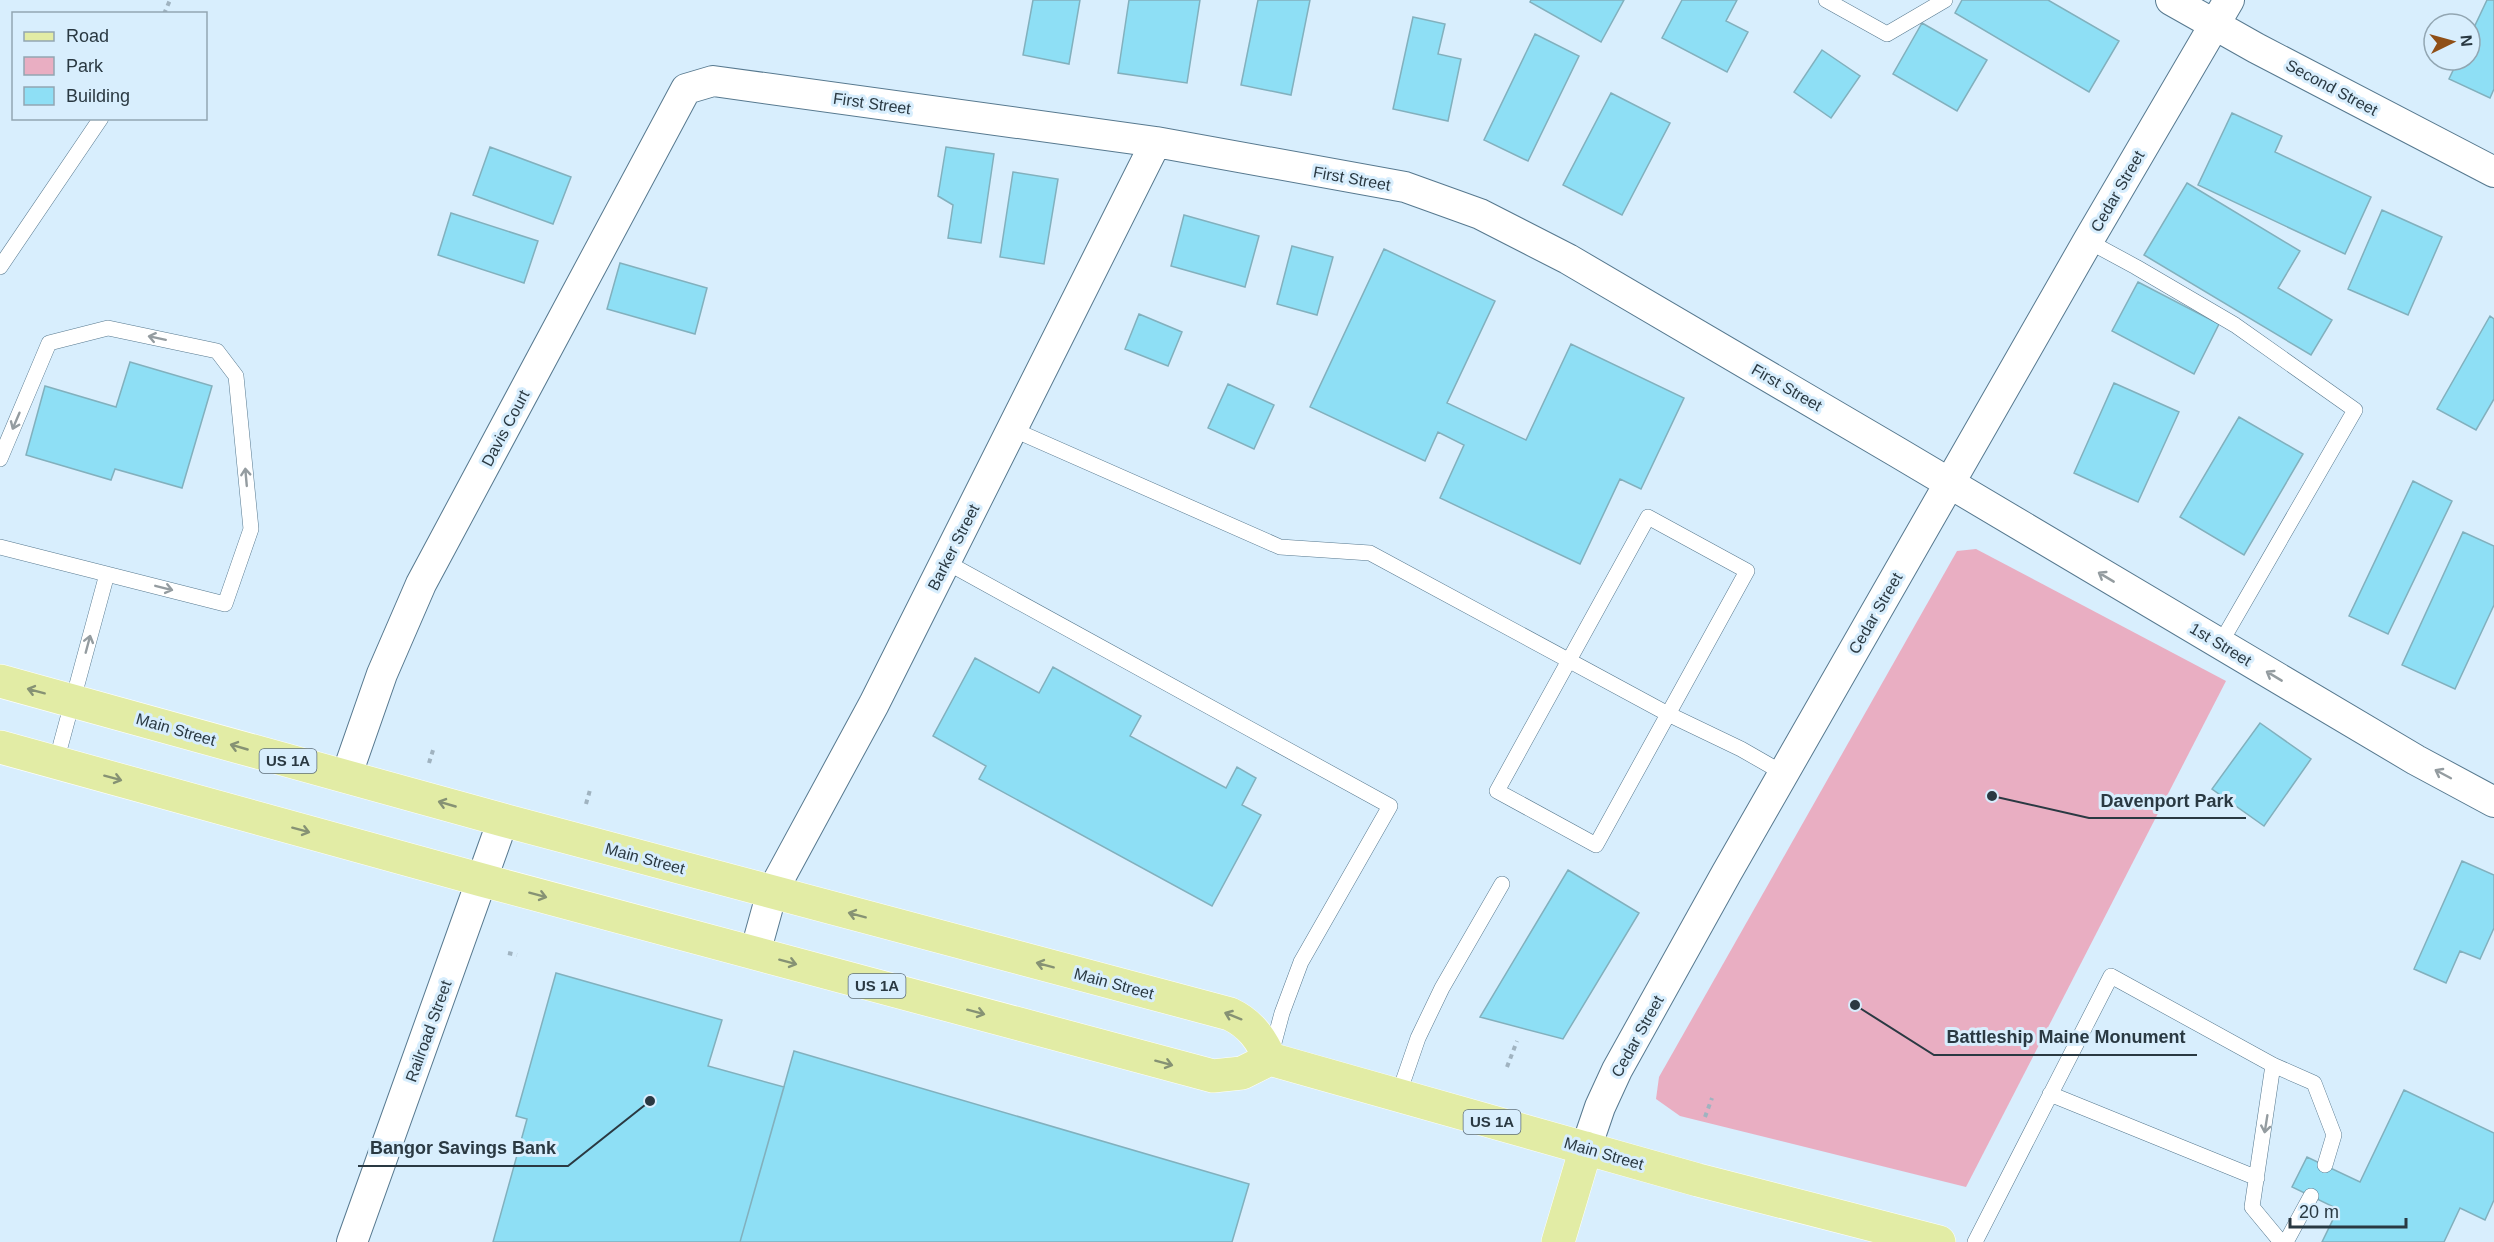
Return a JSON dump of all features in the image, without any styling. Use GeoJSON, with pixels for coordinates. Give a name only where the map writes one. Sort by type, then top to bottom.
{"type":"FeatureCollection","features":[{"type":"Feature","properties":{"kind":"main road","name":"Main Street"},"geometry":{"type":"LineString","coordinates":[[0,681],[503,820],[1230,1014],[1243,1020],[1254,1031],[1270,1059],[1698,1180],[1939,1242]]}},
{"type":"Feature","properties":{"kind":"main road","name":"US 1A"},"geometry":{"type":"LineString","coordinates":[[0,747],[482,880],[1213,1076],[1242,1073],[1270,1059]]}},
{"type":"Feature","properties":{"kind":"main road","name":"Cedar Street"},"geometry":{"type":"LineString","coordinates":[[1558,1242],[1586,1148]]}},
{"type":"Feature","properties":{"kind":"street","name":"Second Street"},"geometry":{"type":"LineString","coordinates":[[2171,0],[2221,12],[2494,172]]}},
{"type":"Feature","properties":{"kind":"street","name":"Cedar Street"},"geometry":{"type":"LineString","coordinates":[[1586,1148],[1600,1107],[1617,1070],[1783,772],[2221,12]]}},
{"type":"Feature","properties":{"kind":"street","name":"First Street"},"geometry":{"type":"LineString","coordinates":[[686,89],[713,81],[1156,142],[1405,187],[1480,213],[1568,259],[1949,484]]}},
{"type":"Feature","properties":{"kind":"street","name":"Davis Court"},"geometry":{"type":"LineString","coordinates":[[346,777],[382,674],[421,584],[686,89]]}},
{"type":"Feature","properties":{"kind":"street","name":"Barker Street"},"geometry":{"type":"LineString","coordinates":[[754,953],[772,892],[874,704],[1156,142]]}},
{"type":"Feature","properties":{"kind":"street","name":"1st Street"},"geometry":{"type":"LineString","coordinates":[[1949,484],[2416,760],[2494,802]]}},
{"type":"Feature","properties":{"kind":"street","name":"Railroad Street"},"geometry":{"type":"LineString","coordinates":[[352,1242],[503,820]]}},
{"type":"Feature","properties":{"kind":"lane"},"geometry":{"type":"LineString","coordinates":[[1826,0],[1887,34],[1945,0]]}},
{"type":"Feature","properties":{"kind":"lane"},"geometry":{"type":"LineString","coordinates":[[0,267],[100,120]]}},
{"type":"Feature","properties":{"kind":"lane"},"geometry":{"type":"LineString","coordinates":[[2088,241],[2235,325],[2355,410],[2220,644]]}},
{"type":"Feature","properties":{"kind":"lane"},"geometry":{"type":"LineString","coordinates":[[0,459],[49,343],[108,328],[217,351],[236,376],[251,529],[225,604],[0,547]]}},
{"type":"Feature","properties":{"kind":"lane"},"geometry":{"type":"LineString","coordinates":[[1012,429],[1280,547],[1370,553],[1668,714],[1783,772]]}},
{"type":"Feature","properties":{"kind":"lane"},"geometry":{"type":"LineString","coordinates":[[1648,517],[1747,572],[1596,845],[1497,791],[1569,660],[1648,517]]}},
{"type":"Feature","properties":{"kind":"lane"},"geometry":{"type":"LineString","coordinates":[[946,562],[1390,806],[1301,962],[1282,1013],[1270,1059]]}},
{"type":"Feature","properties":{"kind":"lane"},"geometry":{"type":"LineString","coordinates":[[56,762],[107,574]]}},
{"type":"Feature","properties":{"kind":"lane"},"geometry":{"type":"LineString","coordinates":[[1398,1096],[1418,1038],[1442,988],[1502,884]]}},
{"type":"Feature","properties":{"kind":"lane"},"geometry":{"type":"LineString","coordinates":[[1975,1242],[2111,976],[2273,1065],[2314,1083],[2334,1135],[2325,1165]]}},
{"type":"Feature","properties":{"kind":"lane"},"geometry":{"type":"LineString","coordinates":[[2273,1065],[2252,1207],[2281,1242]]}},
{"type":"Feature","properties":{"kind":"lane"},"geometry":{"type":"LineString","coordinates":[[2050,1094],[2257,1178]]}},
{"type":"Feature","properties":{"kind":"lane"},"geometry":{"type":"LineString","coordinates":[[2286,1242],[2311,1196]]}},
{"type":"Feature","properties":{"kind":"path"},"geometry":{"type":"LineString","coordinates":[[429,764],[434,747]]}},
{"type":"Feature","properties":{"kind":"path"},"geometry":{"type":"LineString","coordinates":[[585,806],[590,790]]}},
{"type":"Feature","properties":{"kind":"path"},"geometry":{"type":"LineString","coordinates":[[508,952],[517,955]]}},
{"type":"Feature","properties":{"kind":"path"},"geometry":{"type":"LineString","coordinates":[[1507,1067],[1517,1041]]}},
{"type":"Feature","properties":{"kind":"path"},"geometry":{"type":"LineString","coordinates":[[1705,1117],[1712,1098]]}},
{"type":"Feature","properties":{"kind":"green space"},"geometry":{"type":"Polygon","coordinates":[[[1976,549],[2226,681],[1966,1187],[1680,1116],[1656,1099],[1659,1077],[1957,551],[1976,549]]]}},
{"type":"Feature","properties":{"kind":"building"},"geometry":{"type":"Polygon","coordinates":[[[1033,0],[1080,0],[1069,64],[1023,55],[1033,0]]]}},
{"type":"Feature","properties":{"kind":"building"},"geometry":{"type":"Polygon","coordinates":[[[1129,0],[1200,0],[1187,83],[1118,73],[1129,0]]]}},
{"type":"Feature","properties":{"kind":"building"},"geometry":{"type":"Polygon","coordinates":[[[1258,0],[1310,0],[1291,95],[1241,85],[1258,0]]]}},
{"type":"Feature","properties":{"kind":"building"},"geometry":{"type":"Polygon","coordinates":[[[1531,0],[1624,0],[1601,42],[1530,2],[1531,0]]]}},
{"type":"Feature","properties":{"kind":"building"},"geometry":{"type":"Polygon","coordinates":[[[1682,0],[1737,0],[1726,21],[1748,32],[1727,72],[1662,38],[1682,0]]]}},
{"type":"Feature","properties":{"kind":"building"},"geometry":{"type":"Polygon","coordinates":[[[1962,0],[2048,0],[2119,41],[2089,92],[1955,13],[1962,0]]]}},
{"type":"Feature","properties":{"kind":"building"},"geometry":{"type":"Polygon","coordinates":[[[2487,0],[2494,0],[2494,89],[2490,98],[2449,79],[2452,72],[2482,72],[2481,12],[2487,0]]]}},
{"type":"Feature","properties":{"kind":"building"},"geometry":{"type":"Polygon","coordinates":[[[1413,17],[1445,24],[1438,54],[1461,59],[1448,121],[1393,109],[1413,17]]]}},
{"type":"Feature","properties":{"kind":"building"},"geometry":{"type":"Polygon","coordinates":[[[1922,23],[1987,60],[1957,111],[1893,74],[1922,23]]]}},
{"type":"Feature","properties":{"kind":"building"},"geometry":{"type":"Polygon","coordinates":[[[1535,34],[1579,56],[1528,161],[1484,140],[1535,34]]]}},
{"type":"Feature","properties":{"kind":"building"},"geometry":{"type":"Polygon","coordinates":[[[1822,50],[1860,76],[1831,118],[1794,92],[1822,50]]]}},
{"type":"Feature","properties":{"kind":"building"},"geometry":{"type":"Polygon","coordinates":[[[1611,93],[1670,123],[1622,215],[1563,185],[1611,93]]]}},
{"type":"Feature","properties":{"kind":"building"},"geometry":{"type":"Polygon","coordinates":[[[2232,113],[2282,136],[2275,152],[2371,197],[2345,254],[2198,185],[2232,113]]]}},
{"type":"Feature","properties":{"kind":"building"},"geometry":{"type":"Polygon","coordinates":[[[490,147],[571,177],[553,224],[473,195],[490,147]]]}},
{"type":"Feature","properties":{"kind":"building"},"geometry":{"type":"Polygon","coordinates":[[[946,147],[994,154],[981,243],[948,238],[953,205],[938,196],[946,147]]]}},
{"type":"Feature","properties":{"kind":"building"},"geometry":{"type":"Polygon","coordinates":[[[1013,172],[1058,179],[1044,264],[1000,257],[1013,172]]]}},
{"type":"Feature","properties":{"kind":"building"},"geometry":{"type":"Polygon","coordinates":[[[2187,183],[2300,251],[2278,288],[2332,320],[2311,355],[2144,255],[2187,183]]]}},
{"type":"Feature","properties":{"kind":"building"},"geometry":{"type":"Polygon","coordinates":[[[2382,210],[2442,237],[2408,315],[2348,289],[2382,210]]]}},
{"type":"Feature","properties":{"kind":"building"},"geometry":{"type":"Polygon","coordinates":[[[451,213],[538,241],[524,283],[438,255],[451,213]]]}},
{"type":"Feature","properties":{"kind":"building"},"geometry":{"type":"Polygon","coordinates":[[[1184,215],[1259,236],[1245,287],[1171,266],[1184,215]]]}},
{"type":"Feature","properties":{"kind":"building"},"geometry":{"type":"Polygon","coordinates":[[[1292,246],[1333,257],[1317,315],[1277,304],[1292,246]]]}},
{"type":"Feature","properties":{"kind":"building"},"geometry":{"type":"Polygon","coordinates":[[[1384,249],[1495,301],[1447,403],[1526,440],[1571,344],[1684,398],[1641,489],[1620,479],[1580,564],[1440,498],[1464,445],[1438,432],[1425,461],[1310,407],[1384,249]]]}},
{"type":"Feature","properties":{"kind":"building"},"geometry":{"type":"Polygon","coordinates":[[[620,263],[707,288],[695,334],[607,309],[620,263]]]}},
{"type":"Feature","properties":{"kind":"building"},"geometry":{"type":"Polygon","coordinates":[[[2138,282],[2219,324],[2194,374],[2112,331],[2138,282]]]}},
{"type":"Feature","properties":{"kind":"building"},"geometry":{"type":"Polygon","coordinates":[[[1139,314],[1182,332],[1168,366],[1125,349],[1139,314]]]}},
{"type":"Feature","properties":{"kind":"building"},"geometry":{"type":"Polygon","coordinates":[[[2490,316],[2494,319],[2494,399],[2476,430],[2437,409],[2490,316]]]}},
{"type":"Feature","properties":{"kind":"building"},"geometry":{"type":"Polygon","coordinates":[[[130,362],[212,386],[182,488],[115,469],[111,480],[26,455],[45,386],[116,407],[130,362]]]}},
{"type":"Feature","properties":{"kind":"building"},"geometry":{"type":"Polygon","coordinates":[[[2114,383],[2179,412],[2138,502],[2074,473],[2114,383]]]}},
{"type":"Feature","properties":{"kind":"building"},"geometry":{"type":"Polygon","coordinates":[[[1228,384],[1274,405],[1254,449],[1208,428],[1228,384]]]}},
{"type":"Feature","properties":{"kind":"building"},"geometry":{"type":"Polygon","coordinates":[[[2239,417],[2303,454],[2244,555],[2180,517],[2239,417]]]}},
{"type":"Feature","properties":{"kind":"building"},"geometry":{"type":"Polygon","coordinates":[[[2413,481],[2452,501],[2388,634],[2349,616],[2413,481]]]}},
{"type":"Feature","properties":{"kind":"building"},"geometry":{"type":"Polygon","coordinates":[[[2463,532],[2494,546],[2494,605],[2455,689],[2402,665],[2463,532]]]}},
{"type":"Feature","properties":{"kind":"building"},"geometry":{"type":"Polygon","coordinates":[[[975,658],[1039,693],[1053,667],[1141,716],[1130,736],[1226,788],[1237,767],[1256,778],[1242,805],[1261,815],[1212,906],[979,779],[986,766],[933,736],[975,658]]]}},
{"type":"Feature","properties":{"kind":"building"},"geometry":{"type":"Polygon","coordinates":[[[2260,723],[2311,759],[2264,826],[2212,789],[2260,723]]]}},
{"type":"Feature","properties":{"kind":"building"},"geometry":{"type":"Polygon","coordinates":[[[2462,861],[2494,875],[2494,928],[2480,959],[2460,951],[2446,983],[2414,969],[2462,861]]]}},
{"type":"Feature","properties":{"kind":"building"},"geometry":{"type":"Polygon","coordinates":[[[1568,870],[1639,913],[1563,1039],[1480,1017],[1568,870]]]}},
{"type":"Feature","properties":{"kind":"building"},"geometry":{"type":"Polygon","coordinates":[[[556,973],[722,1020],[708,1066],[784,1087],[740,1242],[493,1242],[527,1119],[516,1116],[556,973]]]}},
{"type":"Feature","properties":{"kind":"building"},"geometry":{"type":"Polygon","coordinates":[[[794,1051],[1249,1184],[1232,1242],[740,1242],[794,1051]]]}},
{"type":"Feature","properties":{"kind":"building"},"geometry":{"type":"Polygon","coordinates":[[[2404,1090],[2494,1133],[2494,1200],[2485,1220],[2460,1208],[2444,1242],[2322,1242],[2338,1209],[2292,1187],[2307,1157],[2360,1182],[2404,1090]]]}},
{"type":"Feature","properties":{"kind":"place","name":"Davenport Park"},"geometry":{"type":"Point","coordinates":[1992,796]}},
{"type":"Feature","properties":{"kind":"place","name":"Battleship Maine Monument"},"geometry":{"type":"Point","coordinates":[1855,1005]}},
{"type":"Feature","properties":{"kind":"place","name":"Bangor Savings Bank"},"geometry":{"type":"Point","coordinates":[650,1101]}}]}
